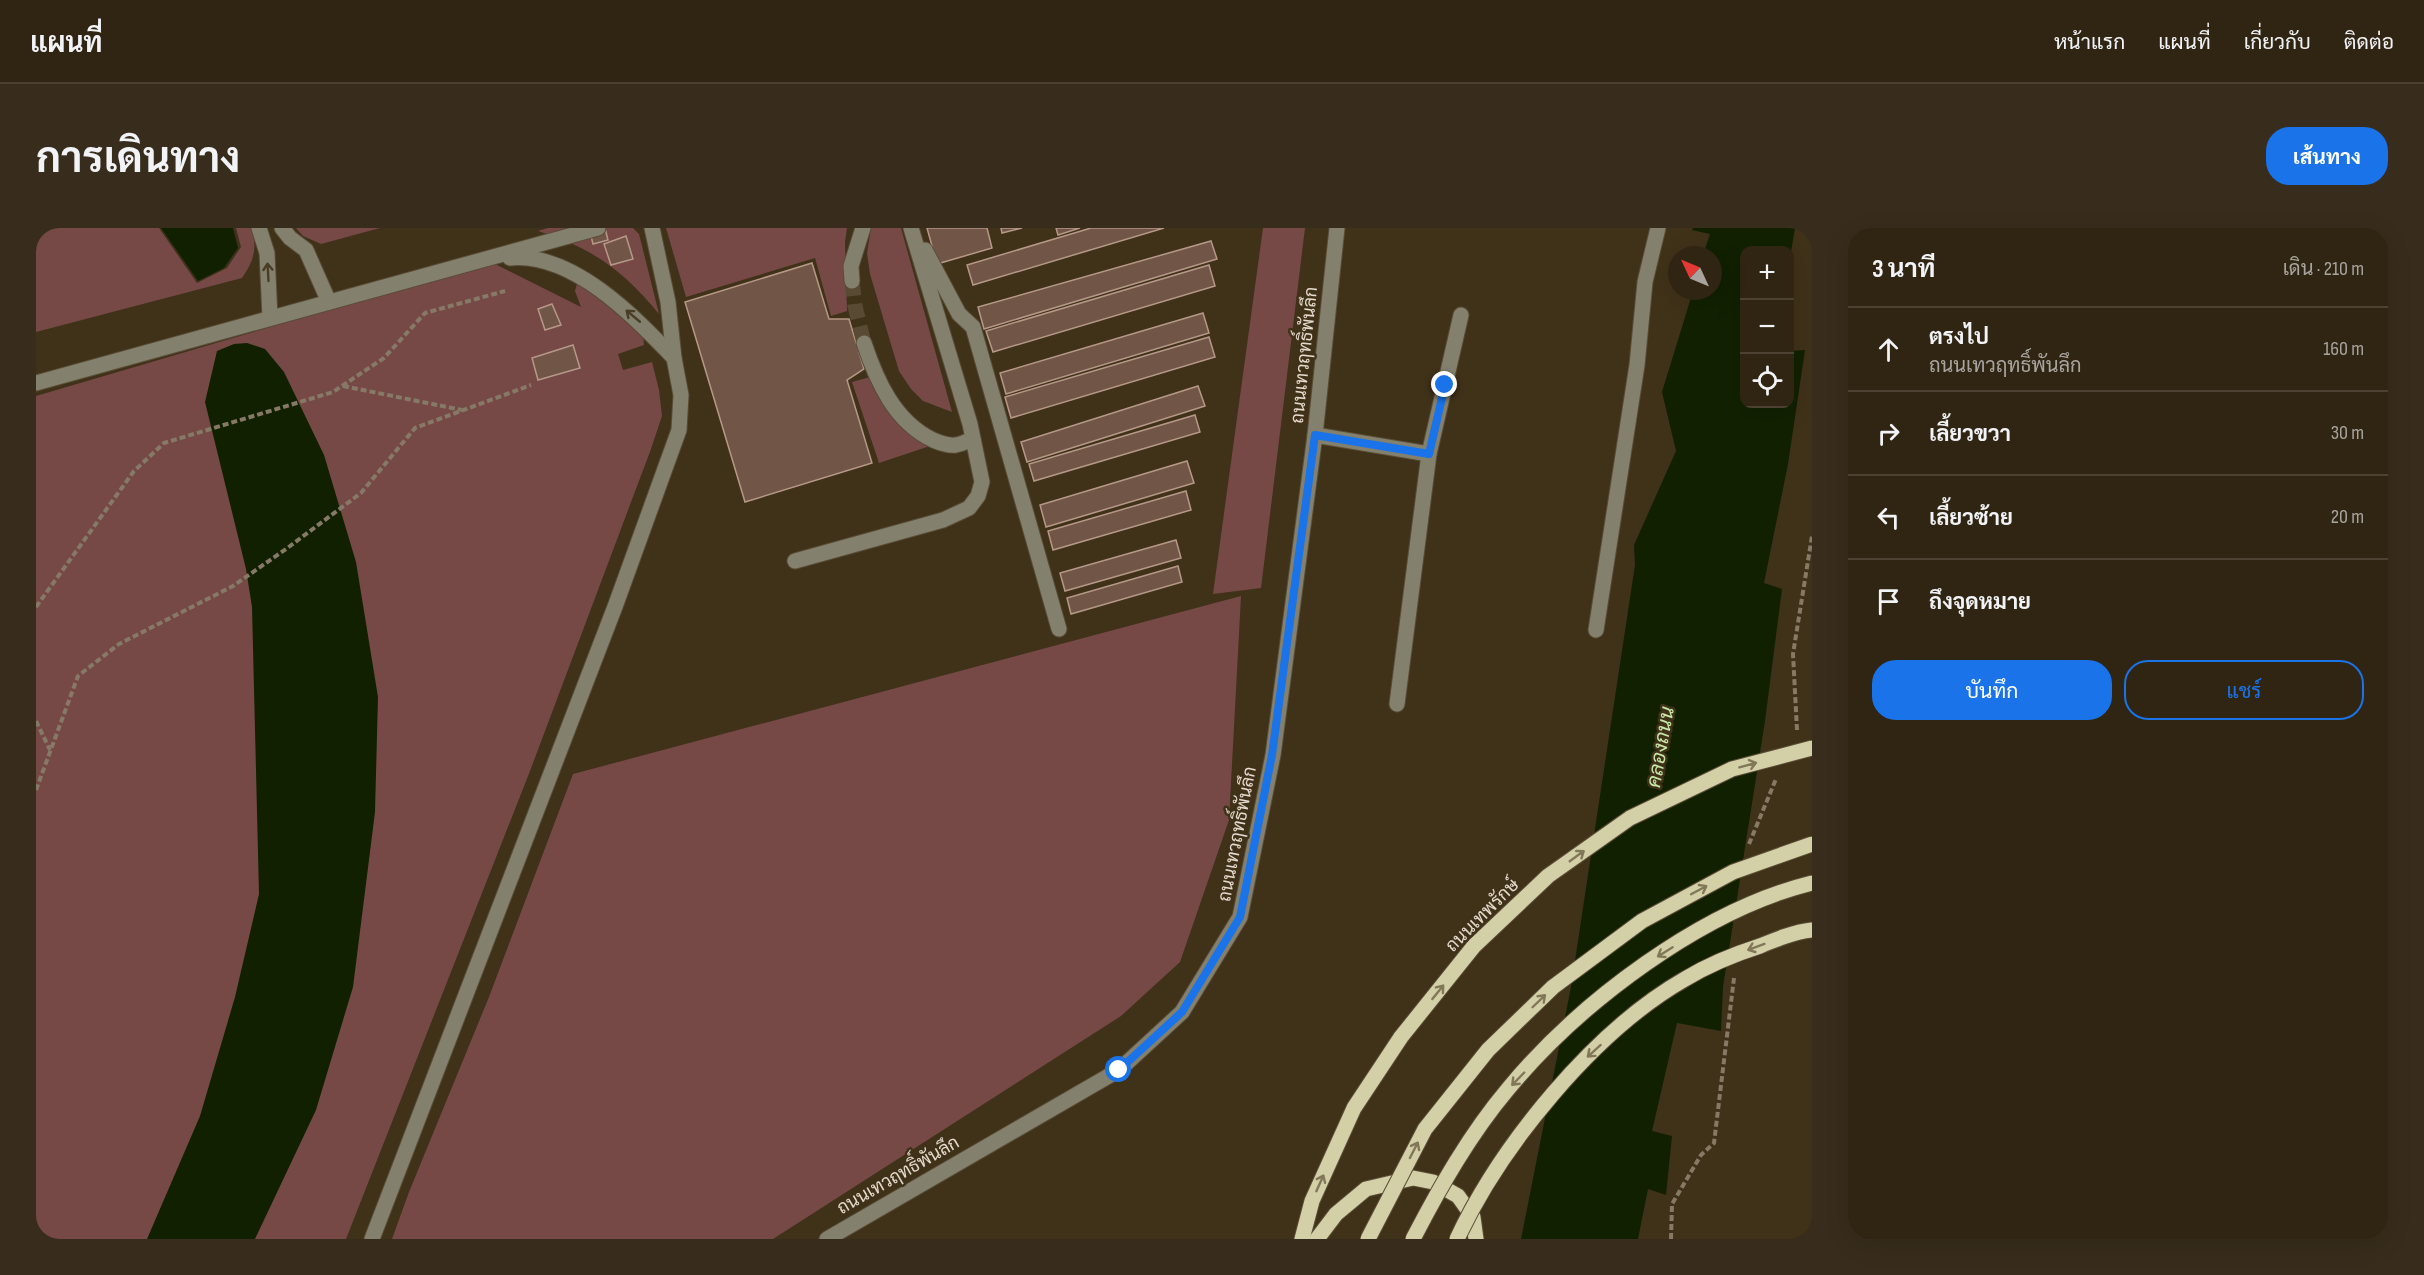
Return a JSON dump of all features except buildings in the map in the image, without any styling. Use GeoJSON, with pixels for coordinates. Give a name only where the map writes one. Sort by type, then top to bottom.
{"type":"FeatureCollection","features":[{"type":"Feature","properties":{"kind":"main road","name":"ถนนเทพรักษ์"},"geometry":{"type":"LineString","coordinates":[[1302,1239],[1312,1201],[1354,1108],[1401,1037],[1483,938],[1548,876],[1630,818],[1732,769],[1812,748]]}},
{"type":"Feature","properties":{"kind":"main road"},"geometry":{"type":"LineString","coordinates":[[1368,1239],[1425,1129],[1488,1050],[1553,987],[1642,921],[1733,872],[1812,844]]}},
{"type":"Feature","properties":{"kind":"main road"},"geometry":{"type":"LineString","coordinates":[[1413,1239],[1445,1178],[1508,1089],[1579,1016],[1644,964],[1705,927],[1782,890],[1812,883]]}},
{"type":"Feature","properties":{"kind":"main road"},"geometry":{"type":"LineString","coordinates":[[1457,1239],[1468,1215],[1522,1130],[1587,1058],[1637,1012],[1685,979],[1745,951],[1812,930]]}},
{"type":"Feature","properties":{"kind":"main road"},"geometry":{"type":"LineString","coordinates":[[1317,1239],[1336,1214],[1366,1189],[1413,1178],[1433,1182],[1458,1196],[1473,1217],[1476,1239]]}},
{"type":"Feature","properties":{"kind":"street"},"geometry":{"type":"LineString","coordinates":[[259,228],[267,253],[270,318]]}},
{"type":"Feature","properties":{"kind":"street"},"geometry":{"type":"LineString","coordinates":[[282,228],[290,238],[306,250],[329,302]]}},
{"type":"Feature","properties":{"kind":"street"},"geometry":{"type":"LineString","coordinates":[[36,383],[598,228]]}},
{"type":"Feature","properties":{"kind":"street"},"geometry":{"type":"LineString","coordinates":[[372,1239],[612,615],[679,430],[681,395],[668,302],[652,228]]}},
{"type":"Feature","properties":{"kind":"street"},"geometry":{"type":"LineString","coordinates":[[852,281],[851,266],[863,228]]}},
{"type":"Feature","properties":{"kind":"street"},"geometry":{"type":"LineString","coordinates":[[795,561],[943,520],[969,508],[978,496],[982,482],[974,439],[913,228]]}},
{"type":"Feature","properties":{"kind":"street"},"geometry":{"type":"LineString","coordinates":[[913,228],[959,314],[973,327],[1059,629]]}},
{"type":"Feature","properties":{"kind":"street","name":"ถนนเทวฤทธิ์พันลึก"},"geometry":{"type":"LineString","coordinates":[[827,1239],[1119,1070],[1182,1012],[1240,917],[1272,755],[1315,435],[1337,228]]}},
{"type":"Feature","properties":{"kind":"street"},"geometry":{"type":"LineString","coordinates":[[1596,630],[1637,365],[1645,282],[1658,228]]}},
{"type":"Feature","properties":{"kind":"street"},"geometry":{"type":"LineString","coordinates":[[478,261],[522,257],[539,258],[592,283],[639,321],[674,357]]}},
{"type":"Feature","properties":{"kind":"street"},"geometry":{"type":"LineString","coordinates":[[1397,704],[1429,454],[1461,315]]}},
{"type":"Feature","properties":{"kind":"street"},"geometry":{"type":"LineString","coordinates":[[864,343],[873,369],[894,408],[908,424],[942,444],[956,445],[974,439]]}},
{"type":"Feature","properties":{"kind":"street"},"geometry":{"type":"LineString","coordinates":[[1315,435],[1429,454]]}},
{"type":"Feature","properties":{"kind":"path"},"geometry":{"type":"LineString","coordinates":[[36,607],[134,471],[164,443],[333,392],[384,357],[425,313],[505,291]]}},
{"type":"Feature","properties":{"kind":"path"},"geometry":{"type":"LineString","coordinates":[[342,386],[464,410]]}},
{"type":"Feature","properties":{"kind":"path"},"geometry":{"type":"LineString","coordinates":[[36,790],[78,676],[119,644],[233,586],[361,493],[415,428],[531,386]]}},
{"type":"Feature","properties":{"kind":"path"},"geometry":{"type":"LineString","coordinates":[[36,721],[51,751]]}},
{"type":"Feature","properties":{"kind":"shaded area"},"geometry":{"type":"Polygon","coordinates":[[[36,228],[159,228],[197,283],[227,268],[241,247],[236,228],[251,228],[254,248],[252,260],[242,278],[36,332],[36,228]]]}},
{"type":"Feature","properties":{"kind":"shaded area"},"geometry":{"type":"Polygon","coordinates":[[[296,228],[380,228],[321,244],[303,236],[296,228]]]}},
{"type":"Feature","properties":{"kind":"shaded area"},"geometry":{"type":"Polygon","coordinates":[[[548,228],[633,228],[639,234],[659,314],[646,298],[605,262],[575,245],[538,231],[548,228]]]}},
{"type":"Feature","properties":{"kind":"shaded area"},"geometry":{"type":"Polygon","coordinates":[[[666,228],[847,228],[845,242],[847,311],[831,316],[815,258],[686,297],[666,228]]]}},
{"type":"Feature","properties":{"kind":"shaded area"},"geometry":{"type":"Polygon","coordinates":[[[871,228],[901,228],[952,412],[923,401],[911,389],[899,371],[870,274],[867,253],[871,228]]]}},
{"type":"Feature","properties":{"kind":"shaded area"},"geometry":{"type":"Polygon","coordinates":[[[1263,228],[1305,228],[1261,588],[1213,594],[1263,228]]]}},
{"type":"Feature","properties":{"kind":"shaded area"},"geometry":{"type":"Polygon","coordinates":[[[491,262],[581,307],[575,291],[578,280],[587,278],[643,335],[644,345],[618,354],[623,370],[652,362],[662,416],[530,771],[346,1239],[36,1239],[36,396],[491,262]]]}},
{"type":"Feature","properties":{"kind":"shaded area"},"geometry":{"type":"Polygon","coordinates":[[[874,376],[912,421],[945,441],[879,463],[852,382],[874,376]]]}},
{"type":"Feature","properties":{"kind":"shaded area"},"geometry":{"type":"Polygon","coordinates":[[[1241,596],[1229,820],[1180,962],[1121,1016],[773,1239],[392,1239],[489,997],[573,774],[1241,596]]]}},
{"type":"Feature","properties":{"kind":"water"},"geometry":{"type":"Polygon","coordinates":[[[161,228],[233,228],[238,248],[224,268],[198,281],[161,228]]]}},
{"type":"Feature","properties":{"kind":"water","name":"คลองถนน"},"geometry":{"type":"Polygon","coordinates":[[[1693,228],[1795,228],[1792,246],[1740,246],[1740,408],[1794,408],[1794,351],[1805,350],[1788,464],[1764,583],[1782,589],[1765,721],[1723,987],[1721,1031],[1677,1023],[1652,1131],[1672,1136],[1666,1195],[1648,1189],[1638,1239],[1521,1239],[1571,987],[1635,565],[1634,545],[1676,451],[1662,392],[1690,300],[1722,300],[1722,246],[1706,246],[1710,234],[1692,230],[1693,228]]]}},
{"type":"Feature","properties":{"kind":"water"},"geometry":{"type":"Polygon","coordinates":[[[247,343],[265,349],[284,372],[324,455],[356,562],[378,697],[375,812],[353,987],[316,1110],[255,1239],[147,1239],[200,1116],[235,997],[259,894],[252,607],[246,569],[205,402],[217,351],[234,344],[247,343]]]}},
{"type":"Feature","properties":{"kind":"tunnel"},"geometry":{"type":"LineString","coordinates":[[852,281],[855,306],[864,343]]}},
{"type":"Feature","properties":{"kind":"route"},"geometry":{"type":"LineString","coordinates":[[1119,1070],[1182,1012],[1240,917],[1272,755],[1315,435],[1429,454],[1445,385]]}}]}
